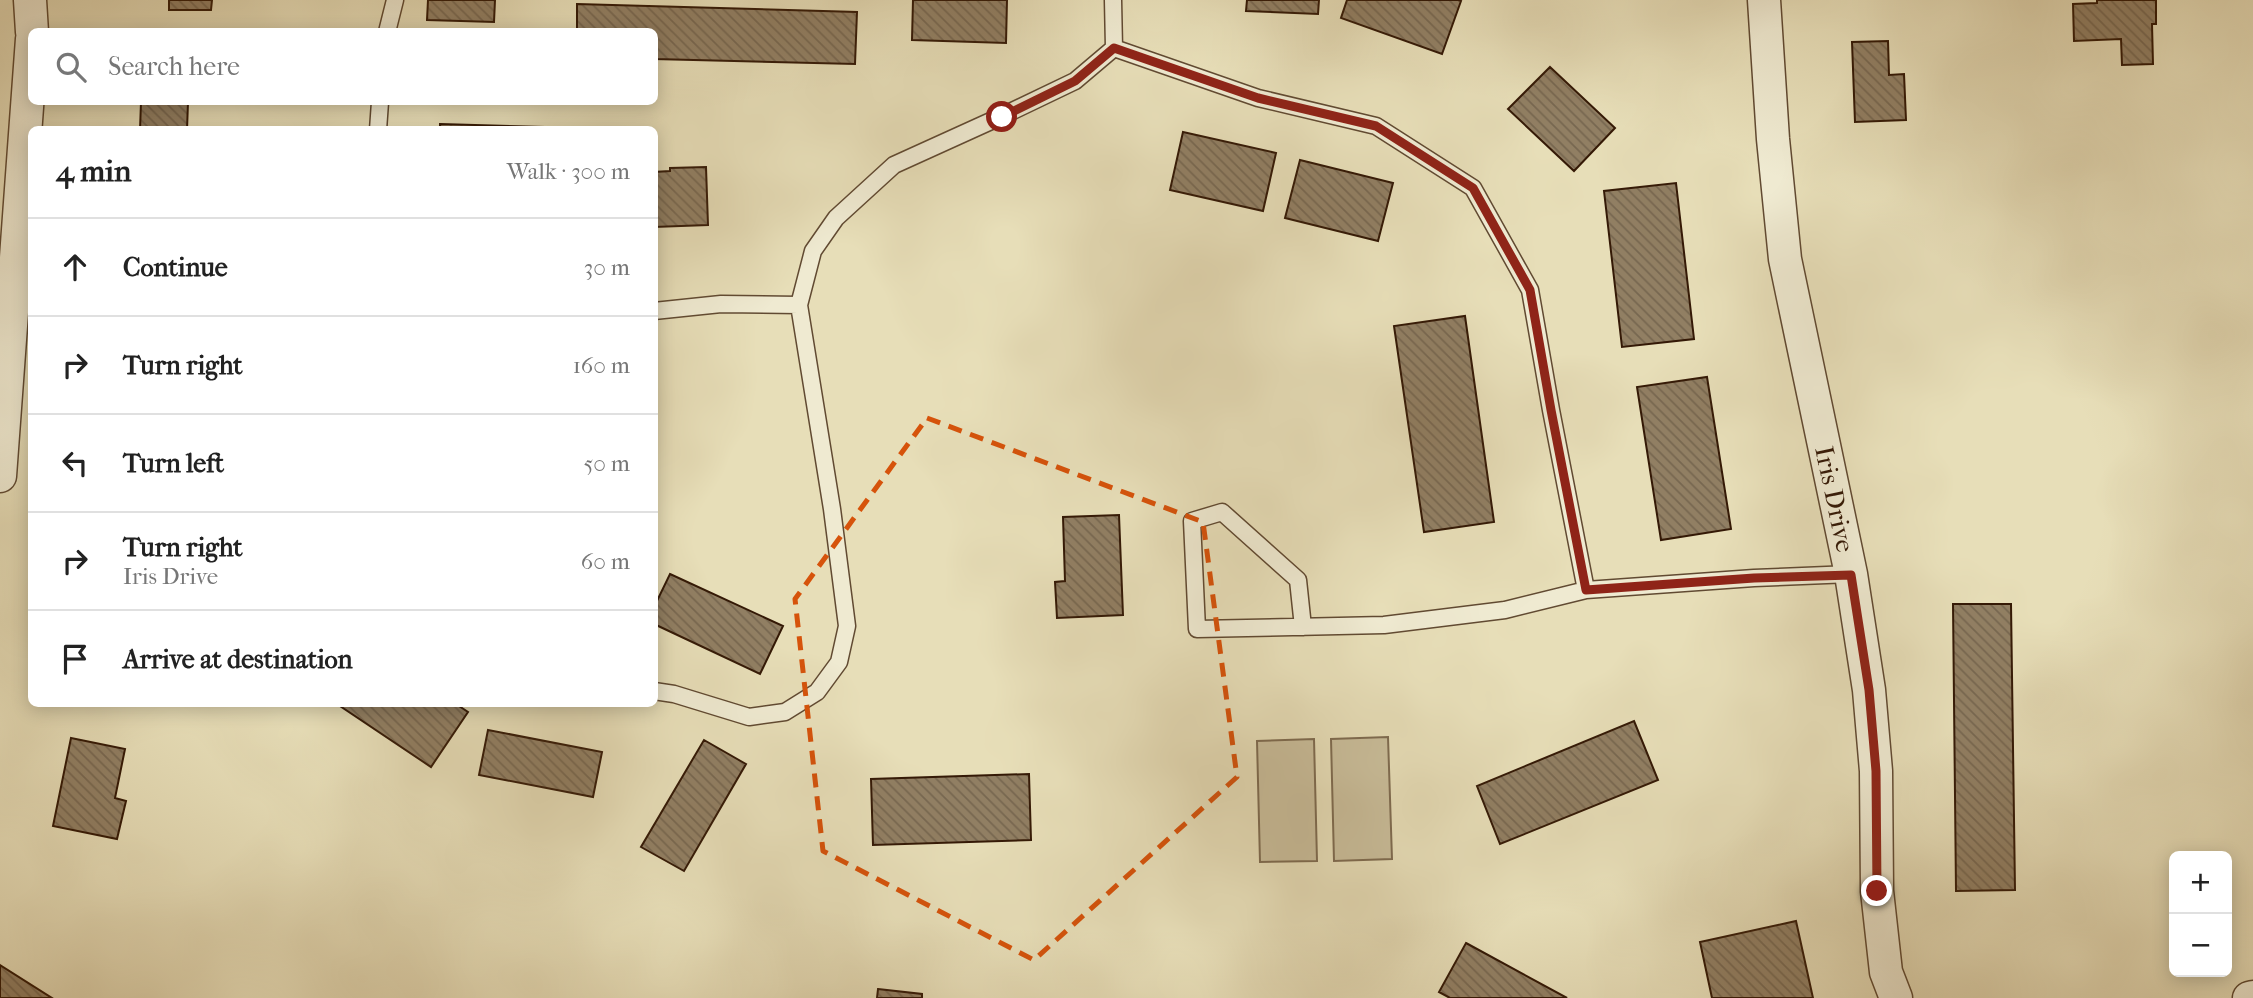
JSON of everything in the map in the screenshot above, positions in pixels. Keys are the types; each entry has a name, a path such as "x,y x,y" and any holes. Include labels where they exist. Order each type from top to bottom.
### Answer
{"street":[{"path":"30,0 32,28"},
{"name":"Iris Drive","path":"1764,0 1784,259 1851,575 1869,690 1876,771 1877,891 1886,972 1896,998"},
{"path":"0,476 28,94"}],"lane":[{"path":"388,28 395,0"},
{"path":"1113,0 1114,48"},
{"path":"658,692 749,717 785,712 817,692 839,662 847,626 832,509 799,305 813,251 836,218 894,165 1075,81 1114,48"},
{"path":"1114,48 1258,98 1376,126 1473,188 1530,290 1586,590"},
{"path":"378,126 380,105"},
{"path":"658,311 721,304 799,305"},
{"path":"1303,627 1298,580 1222,512 1192,521 1197,629 1303,627 1384,625 1504,610 1586,590 1754,578 1851,575"}],"highlighted area":[{"path":"927,418 1203,522 1237,777 1034,960 823,851 795,599"}],"shaded area":[{"path":"1388,737 1392,859 1334,861 1331,739"},
{"path":"1314,739 1317,861 1260,862 1257,741"}],"building":[{"path":"169,0 212,0 211,10 169,10"},
{"path":"428,0 495,0 494,22 427,20"},
{"path":"913,0 1007,0 1006,43 912,40"},
{"path":"1247,0 1319,0 1318,14 1246,11"},
{"path":"1347,0 1461,1 1442,54 1341,18"},
{"path":"2097,0 2156,0 2156,24 2152,24 2153,64 2122,65 2121,39 2074,41 2073,4 2097,3"},
{"path":"577,4 857,12 855,64 658,59 658,28 577,28"},
{"path":"1888,41 1889,75 1904,74 1906,120 1855,122 1852,42"},
{"path":"1550,67 1615,128 1574,171 1508,109"},
{"path":"141,105 188,105 187,126 140,126"},
{"path":"440,124 509,126 440,126"},
{"path":"1183,132 1276,153 1263,211 1170,190"},
{"path":"1300,160 1393,183 1378,241 1285,218"},
{"path":"706,167 708,225 658,227 658,172 670,171 670,168"},
{"path":"1676,183 1694,339 1622,347 1604,191"},
{"path":"1465,316 1494,522 1424,532 1394,326"},
{"path":"1707,377 1731,529 1661,540 1637,387"},
{"path":"1119,515 1123,615 1057,618 1055,582 1065,581 1063,517"},
{"path":"670,574 783,626 760,674 658,626 658,599"},
{"path":"1953,604 2011,604 2015,890 1956,891"},
{"path":"341,707 460,707 468,712 431,767"},
{"path":"1634,721 1658,780 1500,844 1477,786"},
{"path":"488,730 602,752 593,797 479,775"},
{"path":"71,738 125,749 115,798 126,801 117,839 53,826"},
{"path":"704,740 746,764 684,871 641,847"},
{"path":"1029,774 1031,840 873,845 871,779"},
{"path":"1796,921 1813,998 1712,998 1700,942"},
{"path":"1466,943 1567,998 1450,998 1439,992"},
{"path":"0,965 52,998 0,998"},
{"path":"878,989 922,994 922,998 877,998"}],"route":[{"path":"1002,117 1075,81 1114,48 1258,98 1376,126 1473,188 1530,290 1586,590 1754,578 1851,575 1869,690 1876,771 1877,891"}]}
